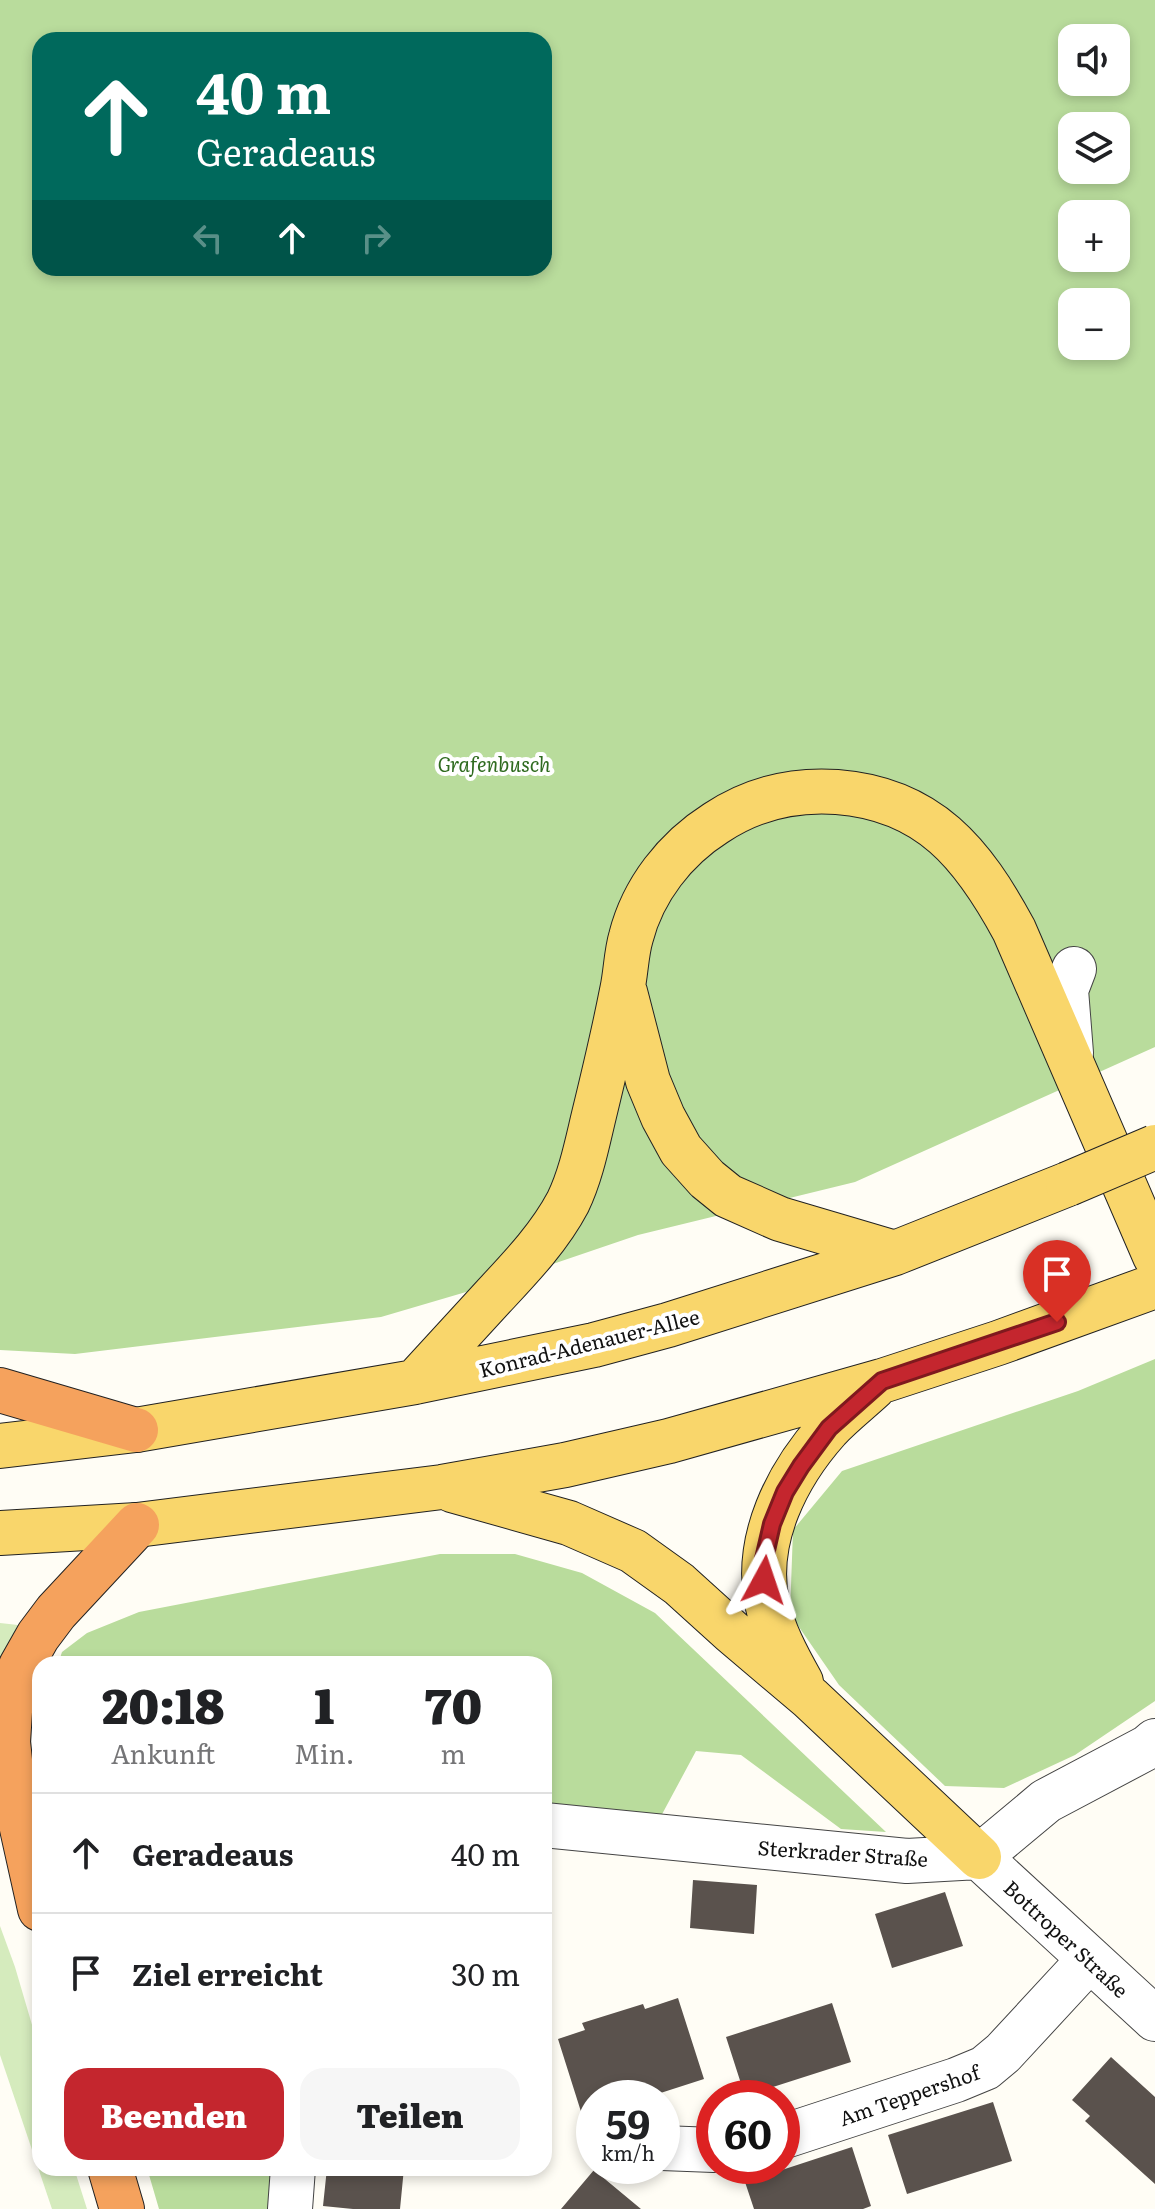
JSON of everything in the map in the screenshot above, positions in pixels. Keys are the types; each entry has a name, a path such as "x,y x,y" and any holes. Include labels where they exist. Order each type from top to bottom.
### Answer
{"highway":[{"path":"0,1390 136,1430"},
{"path":"32,1873 13,1788 8,1742 11,1696 21,1666 38,1636 56,1612 137,1525"},
{"path":"0,1812 32,1904"},
{"path":"112,2176 122,2209"}],"main road":[{"path":"415,1382 539,1246 567,1202 588,1142 623,986 631,935 642,906 658,878 677,853 701,832 742,808 787,794 819,791 850,793 881,800 911,812 938,828 961,849 998,900 1014,930 1155,1256"},
{"path":"623,986 648,1081 663,1117 681,1150 707,1179 728,1196 780,1219 895,1253"},
{"name":"Konrad-Adenauer-Allee","path":"0,1446 136,1430 415,1382 594,1345 668,1325 895,1253 1155,1147"},
{"path":"0,1533 137,1525 442,1487 565,1465 669,1441 882,1381 1136,1294"},
{"path":"810,1698 777,1635 767,1601 764,1559 772,1524 785,1492 801,1466 829,1428 882,1381"},
{"path":"442,1487 569,1523 633,1551 679,1584 810,1698 979,1857"}],"street":[{"path":"1072,1059 1066,990 1074,969"},
{"path":"979,1857 1046,1801 1155,1741"},
{"name":"Sterkrader Straße","path":"552,1825 815,1841 907,1861 979,1857"},
{"name":"Bottroper Straße","path":"979,1857 1155,2019"},
{"name":"Am Teppershof","path":"800,2131 985,2068 1003,2053 1089,1960"},
{"path":"290,2209 292,2176"}],"green space":[{"name":"Grafenbusch","path":"0,0 1155,0 1155,1047 855,1182 638,1235 500,1282 381,1317 75,1354 0,1350"},
{"path":"1155,1359 1155,1701 1075,1755 1004,1788 945,1786 839,1685 790,1614 793,1530 842,1471 1078,1391"},
{"path":"440,1554 515,1554 582,1573 655,1613 886,1832 841,1829 741,1755 696,1751 660,1818 552,1809 552,1656 61,1656 87,1633 139,1612"},
{"path":"0,1623 18,1625 0,1662"},
{"path":"0,1926 32,2025 32,2150 0,2055"},
{"path":"41,2176 77,2176 87,2209 52,2209"},
{"path":"149,2176 273,2176 271,2209 159,2209"}],"building":[{"path":"693,1880 757,1885 754,1934 690,1928"},
{"path":"945,1892 963,1946 892,1968 875,1914"},
{"path":"678,1998 704,2079 680,2087 680,2080 576,2080 576,2096 558,2039 585,2030 582,2023 643,2004 645,2009"},
{"path":"832,2003 851,2062 795,2080 740,2080 726,2037"},
{"path":"1111,2057 1155,2097 1155,2184 1085,2121 1090,2116 1072,2100"},
{"path":"993,2102 1012,2161 907,2194 888,2135"},
{"path":"852,2147 871,2206 863,2209 754,2209 746,2184 800,2184 800,2164"},
{"path":"326,2176 403,2176 400,2209 323,2206"},
{"path":"582,2184 611,2184 641,2209 561,2209"}],"route":[{"path":"764,1580 764,1559 772,1524 785,1492 829,1428 882,1381 1057,1322"}]}
